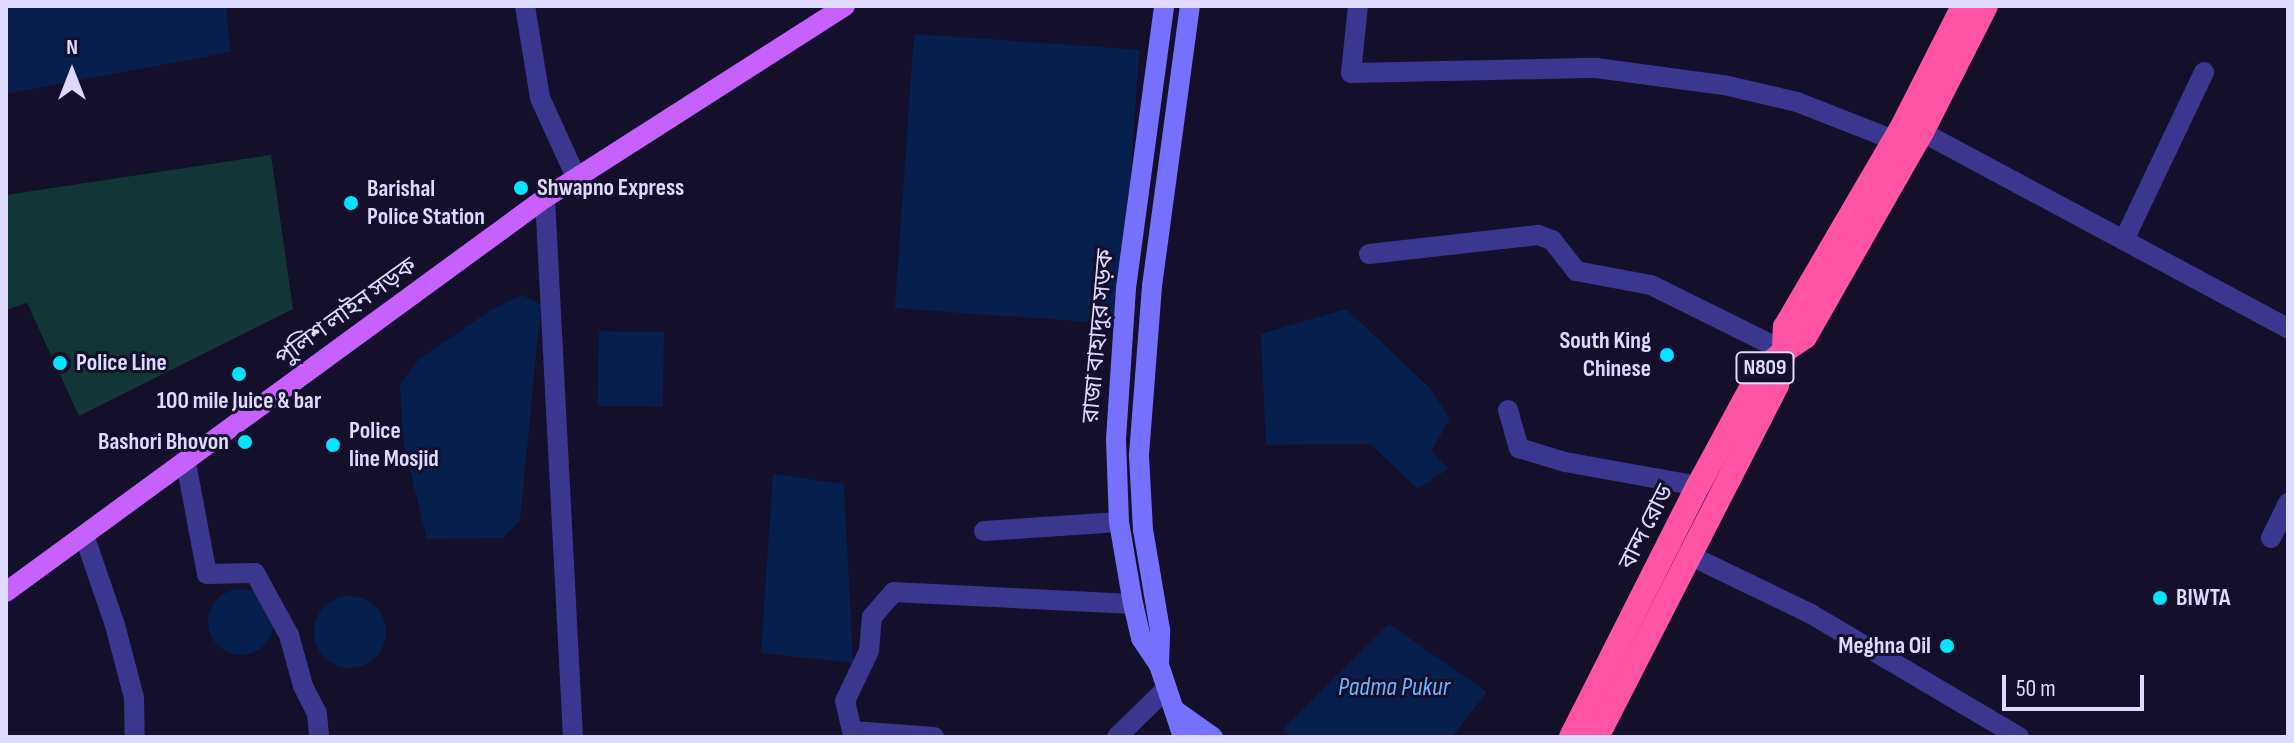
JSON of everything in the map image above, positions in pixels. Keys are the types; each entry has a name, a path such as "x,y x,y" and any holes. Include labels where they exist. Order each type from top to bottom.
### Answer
{"highway":[{"name":"বান্দ রোড","path":"1597,737 1687,554 1777,385 1785,327 1894,140 1963,6"},
{"name":"বান্দ রোড","path":"1571,737 1759,373 1805,337 1922,132 1986,6"}],"main road":[{"name":"পুলিশ লাইন সড়ক","path":"6,592 85,538 545,198 817,13 845,6"},
{"name":"রাজা বাহাদুর সড়ক","path":"1164,6 1124,304 1116,439 1119,522 1133,604 1141,638 1159,665 1183,737"},
{"name":"রাজা বাহাদুর সড়ক","path":"1159,665 1160,630 1143,530 1139,455 1152,286 1190,6"},
{"path":"1176,711 1213,737"}],"street":[{"path":"525,6 540,98 576,177"},
{"path":"1358,6 1351,73 1612,70 1724,85 1797,102 1894,140"},
{"path":"2124,240 2204,72"},
{"path":"1922,132 2288,328"},
{"path":"545,198 573,737"},
{"path":"1369,254 1538,235 1552,240 1576,271 1651,285 1784,351"},
{"path":"1508,410 1519,448 1565,462 1698,486"},
{"path":"186,463 207,574 255,573 289,635 303,686 317,713 319,737"},
{"path":"2271,538 2288,503"},
{"path":"984,531 1119,522"},
{"path":"85,538 123,654 134,698 135,737"},
{"path":"1687,554 1811,614 2019,737"},
{"path":"852,731 845,701 869,651 872,617 894,592 1133,604"},
{"path":"1117,737 1166,689"},
{"path":"831,737 852,731 934,737"}],"green space":[{"path":"271,155 293,309 79,416 27,303 6,310 6,195"}],"water":[{"path":"6,6 226,6 231,52 6,94"},
{"path":"914,34 1139,50 1120,324 895,308"},
{"path":"523,295 541,305 520,521 503,538 427,539 403,441 400,384 418,360 491,310"},
{"path":"1346,309 1429,387 1450,419 1431,451 1448,469 1418,489 1370,444 1266,445 1261,334"},
{"path":"599,331 664,332 663,407 598,406"},
{"path":"773,474 844,484 853,663 761,653"},
{"path":"241,589 254,592 264,599 271,609 274,622 271,635 264,645 254,652 241,655 228,652 218,645 211,635 208,622 211,609 218,599 228,592"},
{"path":"350,596 376,606 386,632 376,658 350,668 324,658 314,632 324,606"},
{"name":"Padma Pukur","path":"1389,624 1487,692 1452,737 1290,737 1283,729"}],"place":[{"name":"Shwapno Express","path":"521,188"},
{"name":"Barishal Police Station","path":"351,203"},
{"name":"South King Chinese","path":"1667,355"},
{"name":"Police Line","path":"60,363"},
{"name":"100 mile Juice & bar","path":"239,374"},
{"name":"Bashori Bhovon","path":"245,442"},
{"name":"Police line Mosjid","path":"333,445"},
{"name":"BIWTA","path":"2160,598"},
{"name":"Meghna Oil","path":"1947,646"}]}
